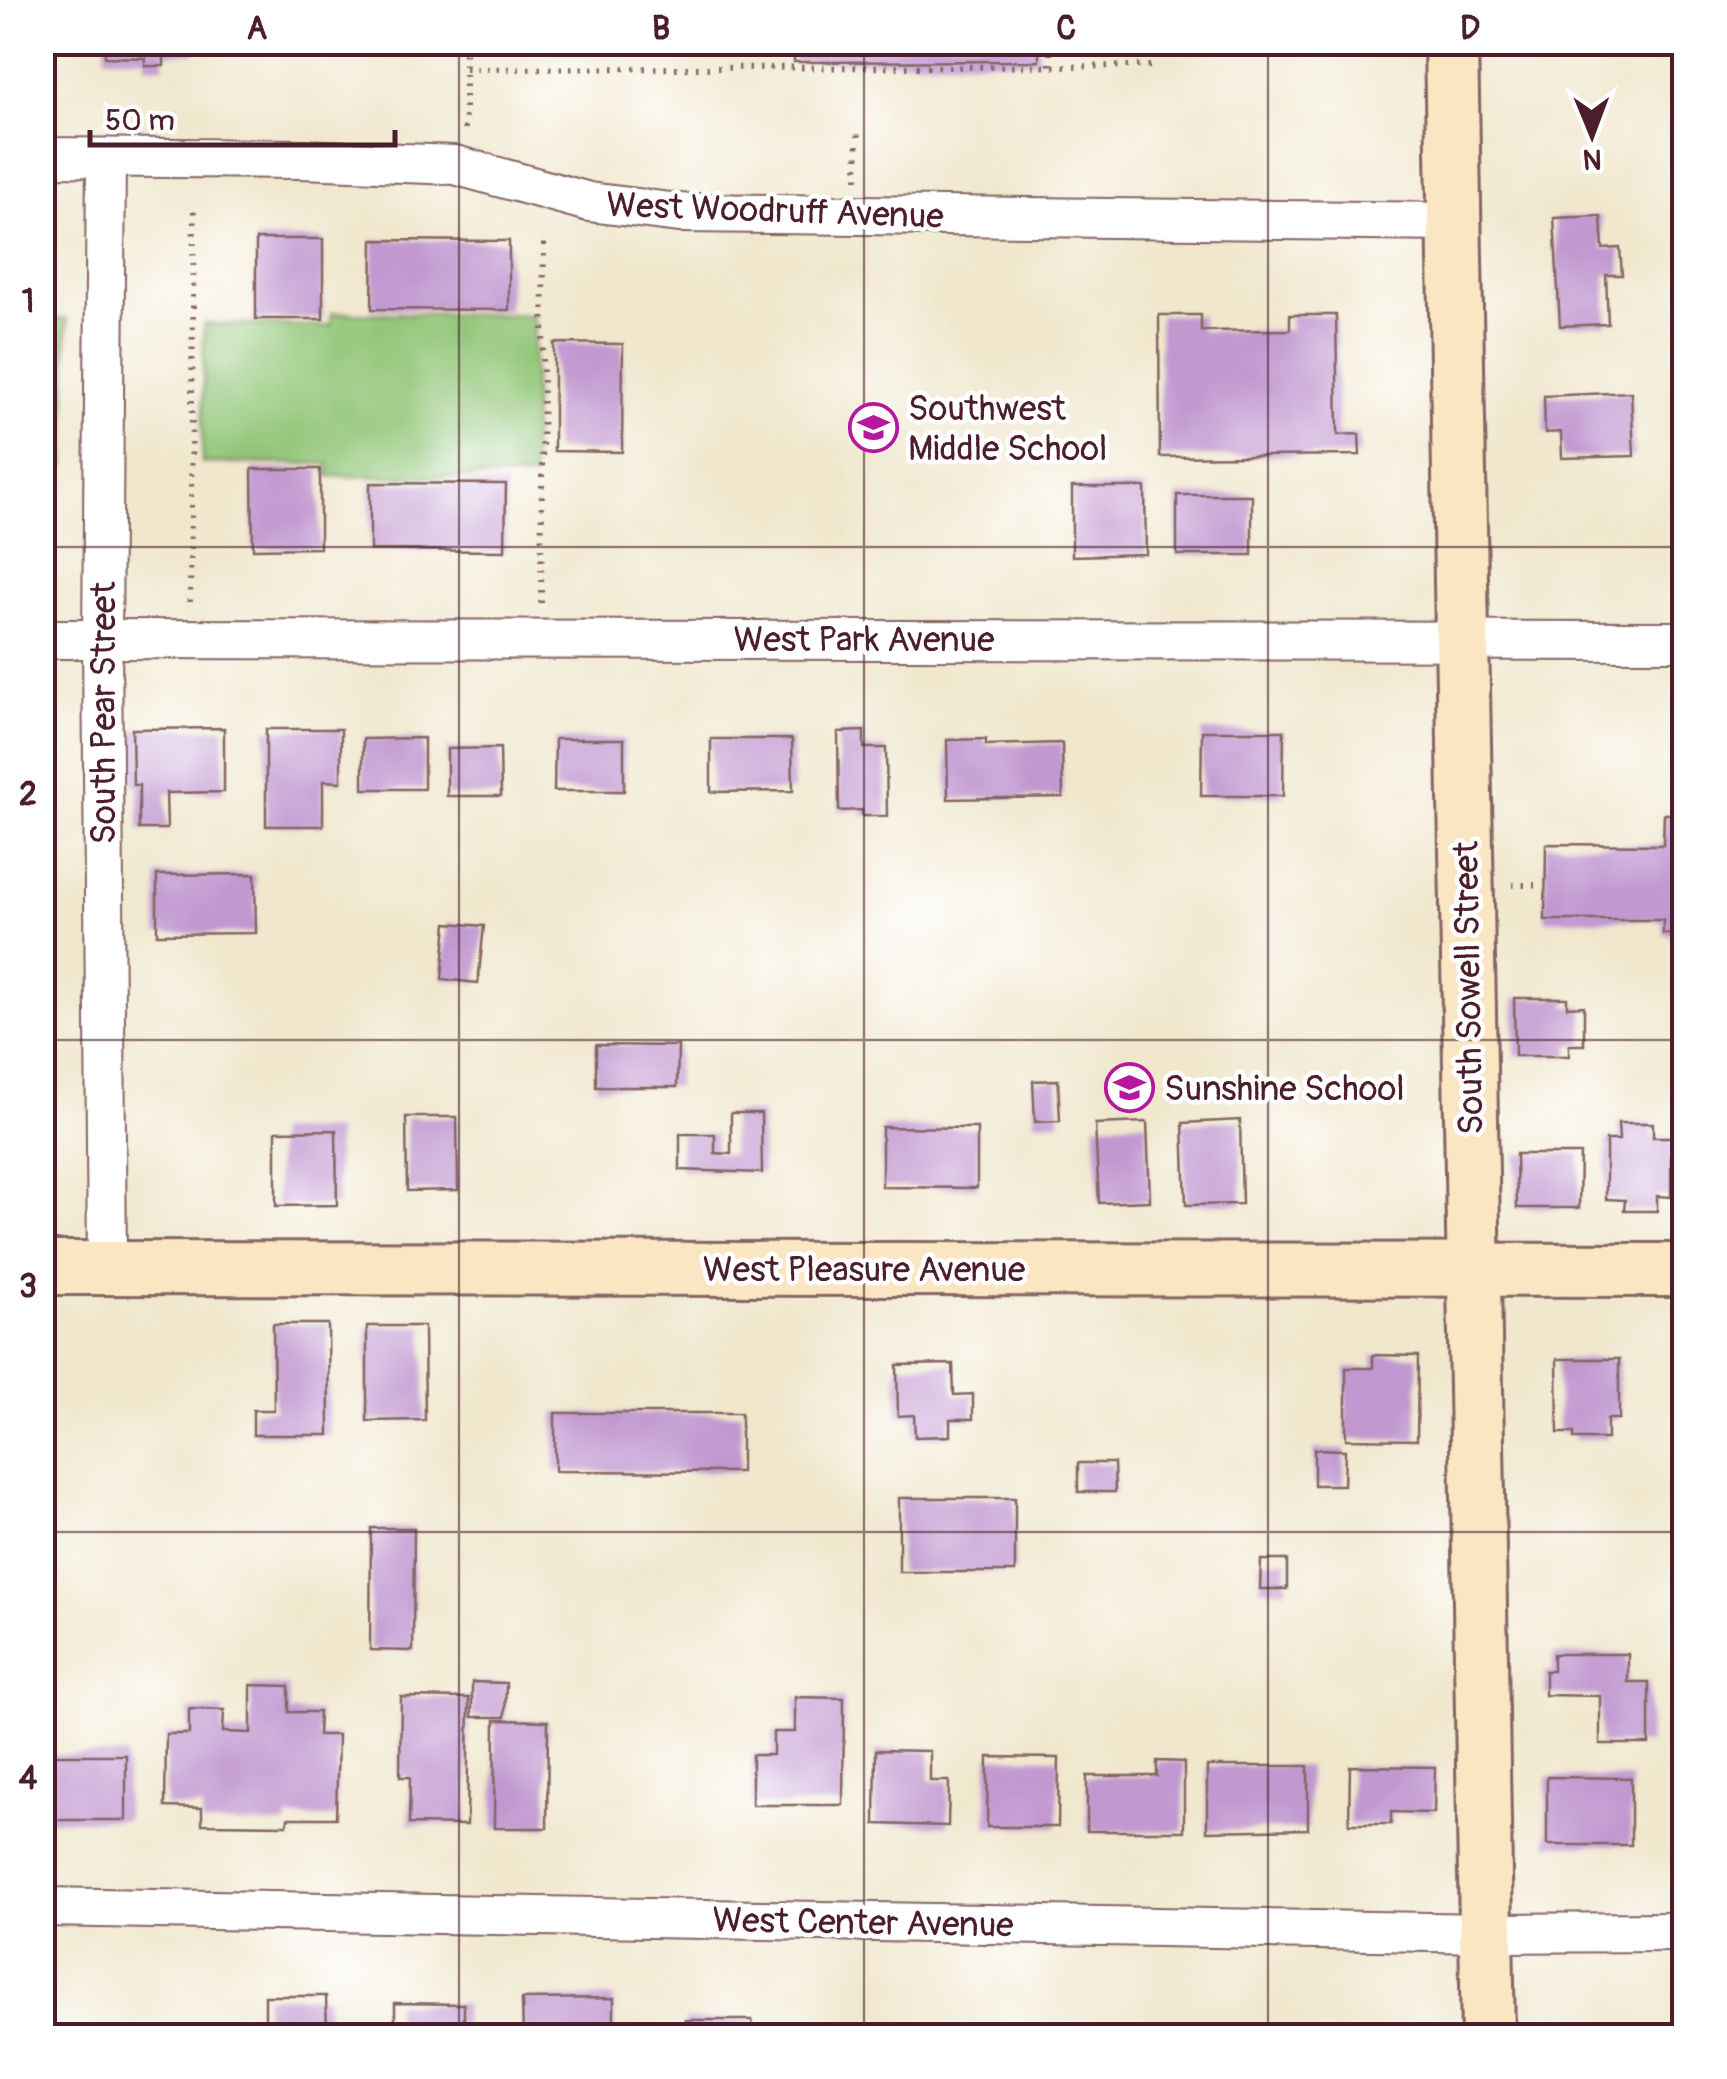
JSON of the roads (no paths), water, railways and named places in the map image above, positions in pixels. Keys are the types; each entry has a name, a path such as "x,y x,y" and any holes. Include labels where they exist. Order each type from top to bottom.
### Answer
{"street":[{"name":"South Sowell Street","path":"1451,42 1488,2036"},
{"name":"West Woodruff Avenue","path":"42,157 301,159 455,165 589,202 679,213 1453,222"},
{"name":"South Pear Street","path":"106,158 102,640 106,1268"},
{"name":"West Park Avenue","path":"42,639 1684,641"},
{"name":"West Pleasure Avenue","path":"42,1268 1684,1270"},
{"name":"West Center Avenue","path":"42,1906 1486,1933 1684,1932"}],"water":[{"path":"1633,42 1630,49 1570,60 1510,43"}],"place":[{"name":"Southwest Middle School","path":"873,428"},
{"name":"Sunshine School","path":"1129,1088"}]}
